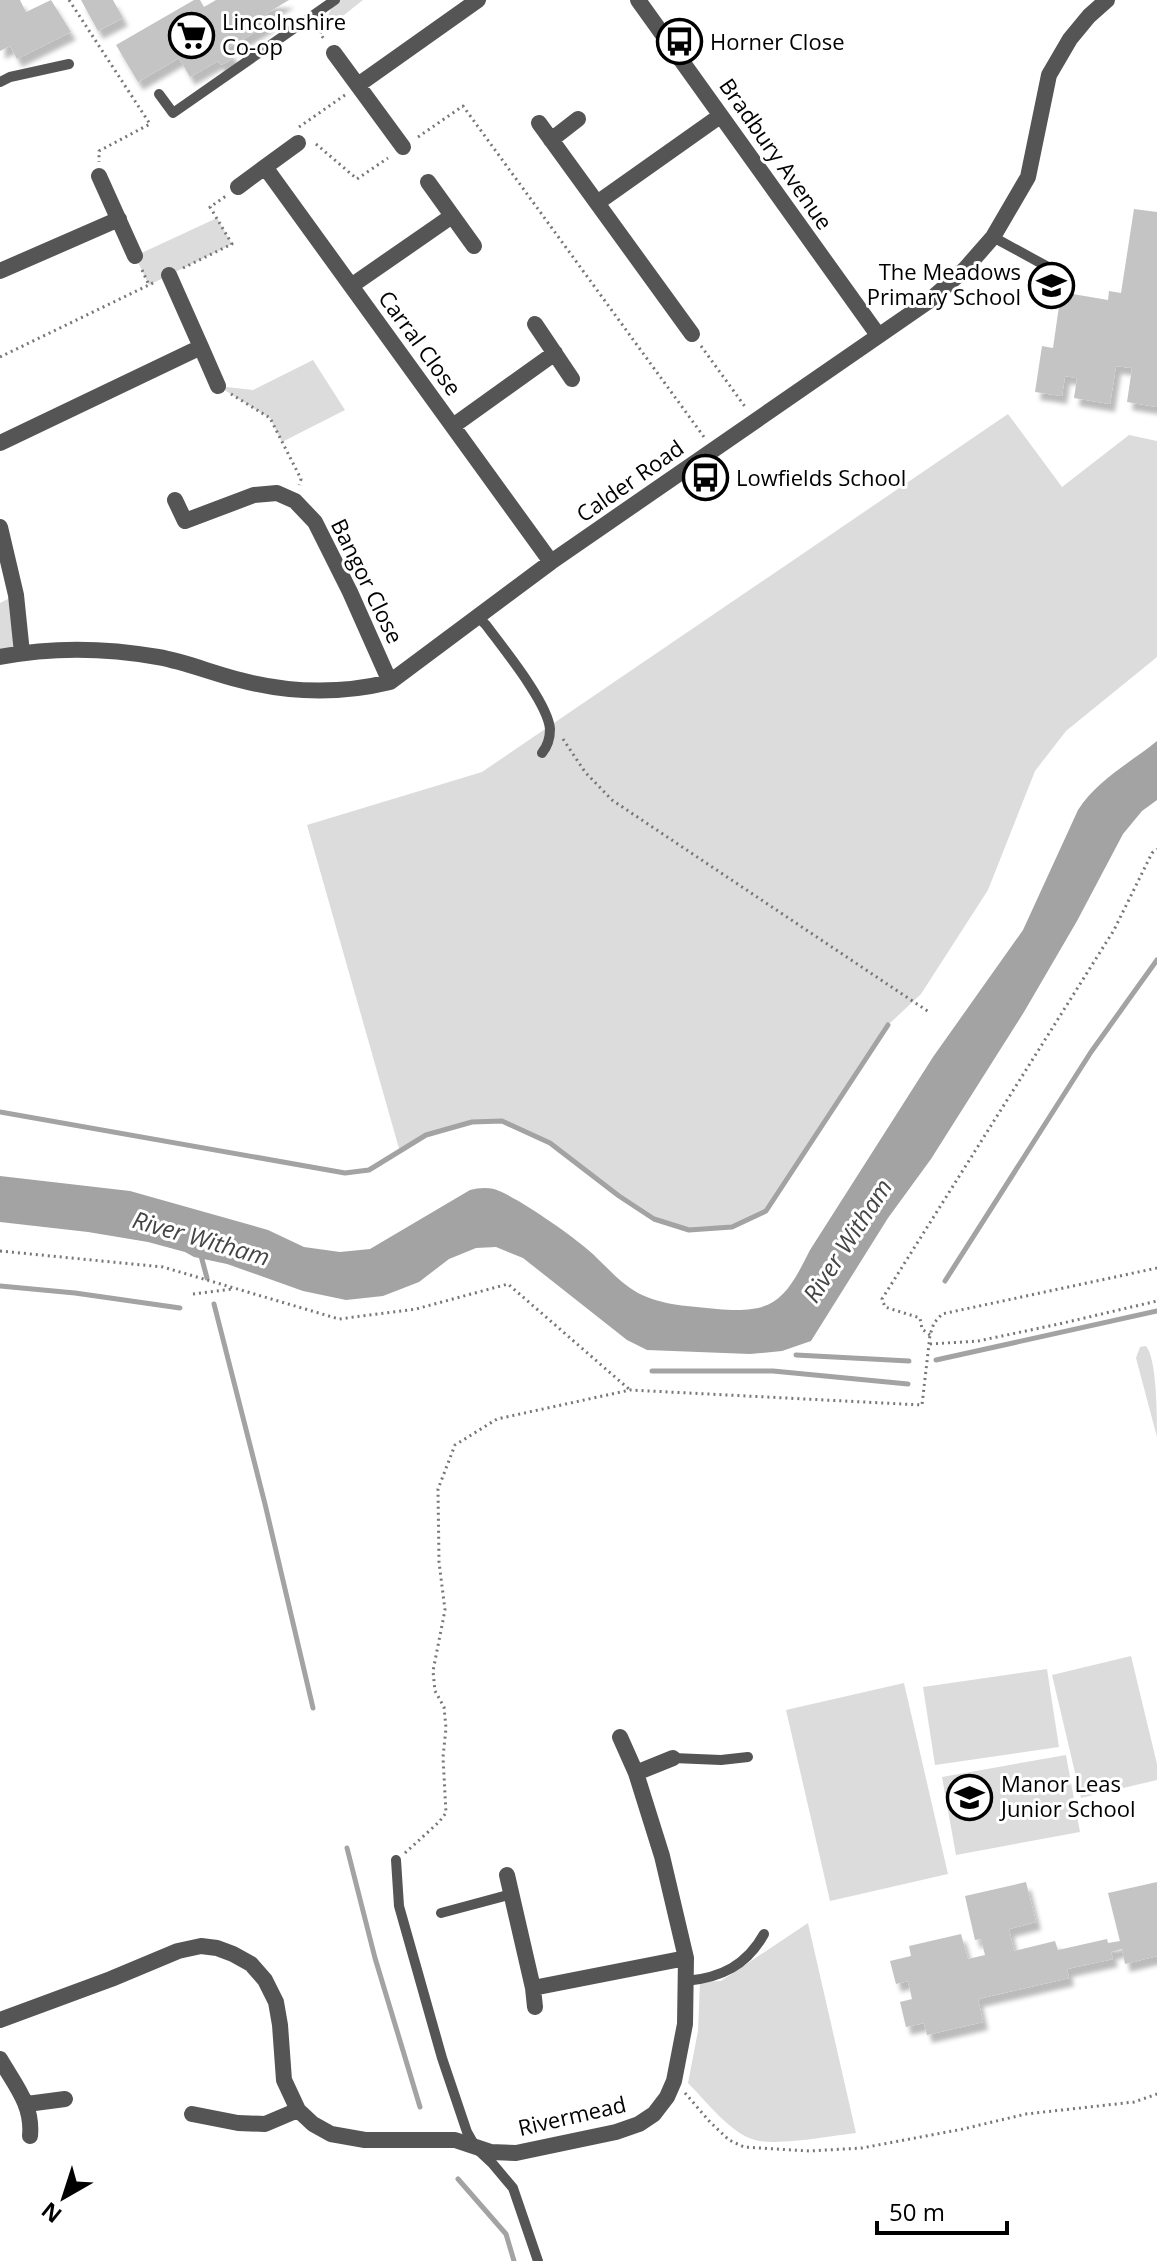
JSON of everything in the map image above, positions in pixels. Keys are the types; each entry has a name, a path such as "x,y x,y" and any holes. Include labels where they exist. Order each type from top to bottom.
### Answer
{"street":[{"path":"358,85 478,0"},
{"name":"Bradbury Avenue","path":"638,0 878,335"},
{"name":"Calder Road","path":"0,657 90,650 157,657 283,689 363,689 390,682 551,562 929,301 965,269 993,237 1028,177 1049,75 1070,39 1107,0"},
{"path":"334,53 403,147"},
{"path":"597,203 720,116"},
{"path":"551,140 578,119"},
{"path":"539,123 692,334"},
{"path":"238,187 304,141"},
{"name":"Carral Close","path":"265,167 551,562"},
{"path":"99,176 135,256"},
{"path":"428,182 474,246"},
{"name":"Carral Close","path":"351,286 452,216"},
{"path":"0,271 119,219"},
{"path":"169,275 218,386"},
{"path":"535,324 572,379"},
{"path":"0,443 201,347"},
{"name":"Carral Close","path":"453,426 555,353"},
{"path":"175,500 185,521 254,495 277,493 295,501"},
{"name":"Bangor Close","path":"295,501 315,522 390,682"},
{"path":"0,527 16,595 22,653"},
{"name":"Rivermead","path":"298,2110 313,2124 331,2134 365,2140 455,2140 491,2152 516,2153 616,2132 639,2124 654,2114 674,2081 685,2024 686,1958 662,1856 636,1773 620,1737"},
{"path":"636,1773 673,1758"},
{"path":"507,1875 535,2007"},
{"path":"0,2020 178,1951 201,1946 233,1954 251,1964 265,1980 276,2002 284,2080 298,2110 265,2124 238,2123 192,2114"},
{"path":"533,1988 686,1958"},
{"path":"0,2059 27,2104 30,2136"},
{"path":"27,2104 65,2099"}],"lane":[{"path":"159,94 173,113 335,0"},
{"path":"0,82 69,64"},
{"path":"993,237 1048,267"},
{"path":"478,617 544,711 550,730 542,753"},
{"path":"673,1758 721,1760 748,1757"},
{"path":"396,1860 399,1906 442,2058 467,2132 476,2148 513,2188 538,2261"},
{"path":"441,1913 512,1894"},
{"path":"686,1981 709,1979 727,1971 757,1948 764,1934"}],"path":[{"path":"69,0 150,124 99,151 99,176"},
{"path":"325,23 320,34 334,53"},
{"path":"358,85 297,129 304,141 357,179 463,106 713,449"},
{"path":"0,357 232,244 210,207 238,187"},
{"path":"692,334 755,420"},
{"path":"218,386 270,418 301,479 295,501"},
{"path":"560,735 585,772 612,800 929,1012"},
{"path":"930,1335 922,1329 920,1318 885,1307 882,1299 1114,930 1152,853 1157,849"},
{"path":"0,1251 163,1267 339,1319 416,1309 508,1284 630,1390"},
{"path":"396,1860 446,1813 443,1757 446,1728 444,1707 435,1691 433,1671 445,1610 439,1562 438,1489 455,1445 497,1419 630,1390 922,1405 930,1335 934,1323 942,1314 1157,1268"},
{"path":"193,1294 236,1288"},
{"path":"929,1344 978,1341 1157,1301"},
{"path":"674,2081 729,2140 744,2147 809,2151 862,2148 1026,2114 1134,2102 1157,2094"}],"shaded area":[{"path":"335,0 363,0 320,34"},
{"path":"217,218 232,244 149,285 135,256"},
{"path":"313,360 345,410 282,442 270,418 218,386 253,390"},
{"path":"1008,414 1062,487 1129,435 1157,441 1157,657 1066,731 1035,771 988,890 921,994 888,1025 766,1211 732,1227 689,1230 654,1219 550,1143 502,1121 472,1122 426,1135 400,1152 307,825 482,772"},
{"path":"16,595 22,653 0,657 0,603"},
{"path":"1146,1346 1154,1375 1157,1437 1136,1358 1140,1347"},
{"path":"1131,1656 1157,1764 1157,1780 1081,1798 1052,1675"},
{"path":"1047,1669 1059,1747 935,1765 923,1687"},
{"path":"904,1683 948,1874 830,1901 786,1710"},
{"path":"1066,1755 1080,1832 956,1855 942,1777"},
{"path":"808,1923 856,2133 790,2141 755,2140 728,2124 688,2083 698,2031 700,1982 721,1981"}],"water":[{"name":"River Witham","path":"1157,741 1157,800 1142,811 1123,834 1024,1012 811,1341 782,1351 750,1354 647,1350 627,1340 523,1258 496,1247 476,1248 449,1259 419,1282 383,1296 346,1300 303,1291 227,1264 148,1242 0,1222 0,1176 130,1191 268,1230 304,1247 340,1252 370,1249 470,1190 488,1188 515,1199 555,1225 587,1249 624,1284 647,1297 677,1305 717,1309 765,1306 785,1292 793,1281 933,1057 1023,930 1078,810 1104,781"}],"building":[{"path":"0,0 20,0 26,12 51,0 71,32 17,59 10,46 0,51"},
{"path":"81,0 113,0 123,18 98,31"},
{"path":"194,0 200,0 204,7 216,0 289,0 264,15 269,24 228,48 234,58 221,65 218,61 190,77 179,58 138,82 116,45"},
{"path":"1134,209 1157,212 1157,407 1127,402 1132,368 1116,366 1110,404 1074,398 1077,378 1065,376 1062,396 1035,392 1042,346 1053,348 1061,292 1108,300 1109,291 1121,293"},
{"path":"1026,1882 1036,1922 1009,1929 1014,1951 1055,1941 1058,1950 1107,1939 1108,1943 1120,1941 1108,1893 1157,1882 1157,1956 1125,1964 1122,1949 1111,1952 1113,1959 1067,1969 1069,1978 978,1999 983,2022 927,2035 924,2023 906,2027 900,2002 912,1999 908,1981 896,1984 890,1961 911,1956 909,1946 961,1934 968,1959 985,1955 981,1939 975,1940 965,1896"}],"waterway":[{"path":"945,1281 1091,1052 1157,960"},
{"path":"0,1112 345,1173 369,1170 426,1135 472,1122 502,1121 550,1143 654,1219 689,1230 732,1227 766,1211 888,1025"},
{"name":"River Witham","path":"200,1252 207,1278"},
{"path":"0,1286 180,1308"},
{"path":"214,1304 313,1708"},
{"path":"936,1360 1157,1311"},
{"path":"796,1355 909,1361"},
{"path":"652,1371 773,1371 908,1384"},
{"path":"347,1848 375,1958 420,2107"},
{"path":"458,2179 506,2234 514,2261"}],"place":[{"name":"Lincolnshire Co-op","path":"191,35"},
{"name":"Horner Close","path":"679,42"},
{"name":"The Meadows Primary School","path":"1052,285"},
{"name":"Lowfields School","path":"705,478"},
{"name":"Manor Leas Junior School","path":"970,1797"}]}
